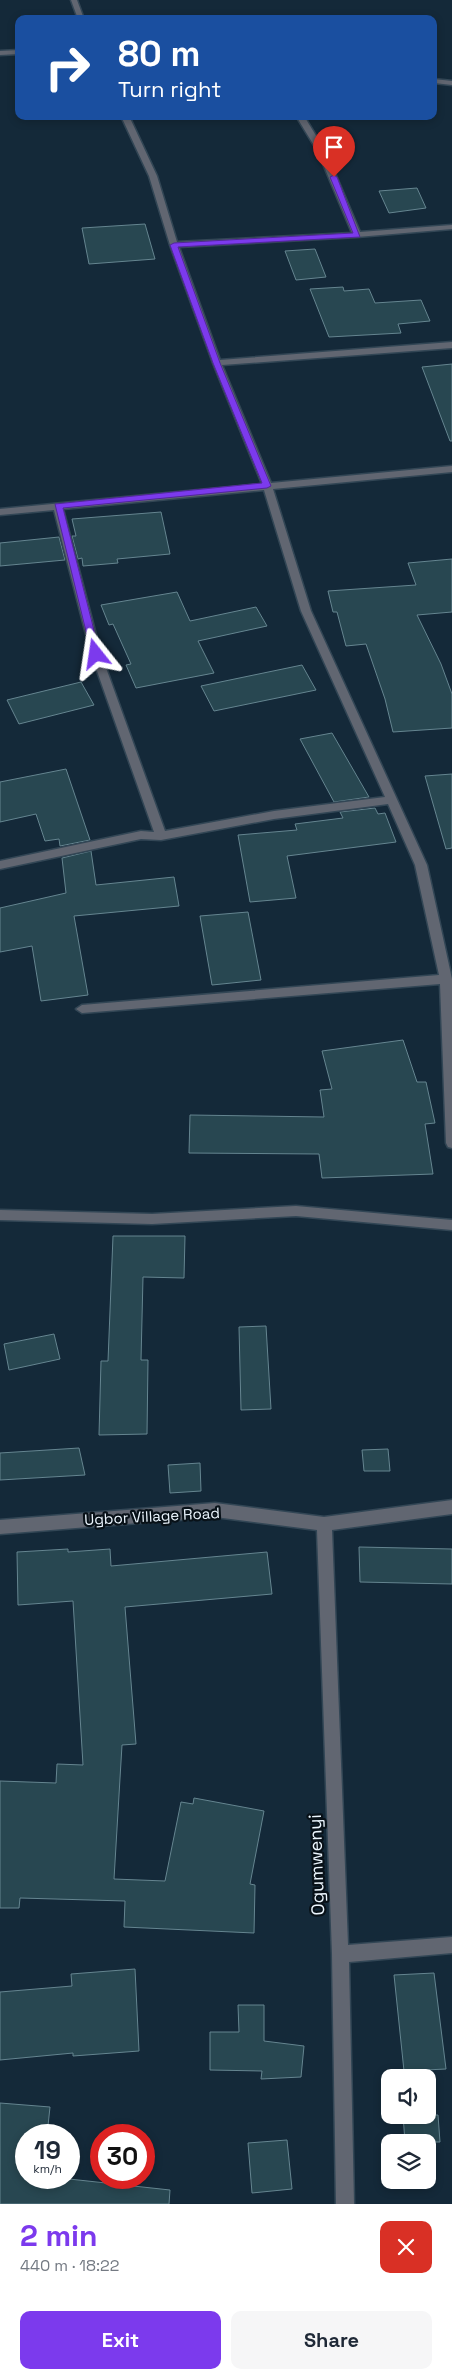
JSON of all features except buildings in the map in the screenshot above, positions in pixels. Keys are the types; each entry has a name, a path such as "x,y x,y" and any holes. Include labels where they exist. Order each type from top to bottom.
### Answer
{"street":[{"path":"74,0 80,15"},
{"path":"0,53 15,52"},
{"path":"437,81 452,83"},
{"path":"127,120 153,176 174,245 216,363 267,486 306,611 421,865 446,979 450,1016 452,1143"},
{"path":"302,120 322,152 357,235"},
{"path":"174,245 357,235 452,227"},
{"path":"216,363 452,345"},
{"path":"0,512 452,469"},
{"path":"58,506 96,654 160,836"},
{"path":"0,865 141,835 160,836 274,814 391,800"},
{"path":"82,1009 446,979"},
{"path":"0,1215 152,1219 296,1211 452,1225"},
{"name":"Ugbor Village Road","path":"0,1527 215,1510 324,1524 452,1508"},
{"name":"Ogumwenyi","path":"324,1524 340,1954 345,2204"},
{"path":"340,1954 452,1945"}],"route":[{"path":"96,654 58,506 267,486 216,363 174,245 357,235 334,177"}]}
